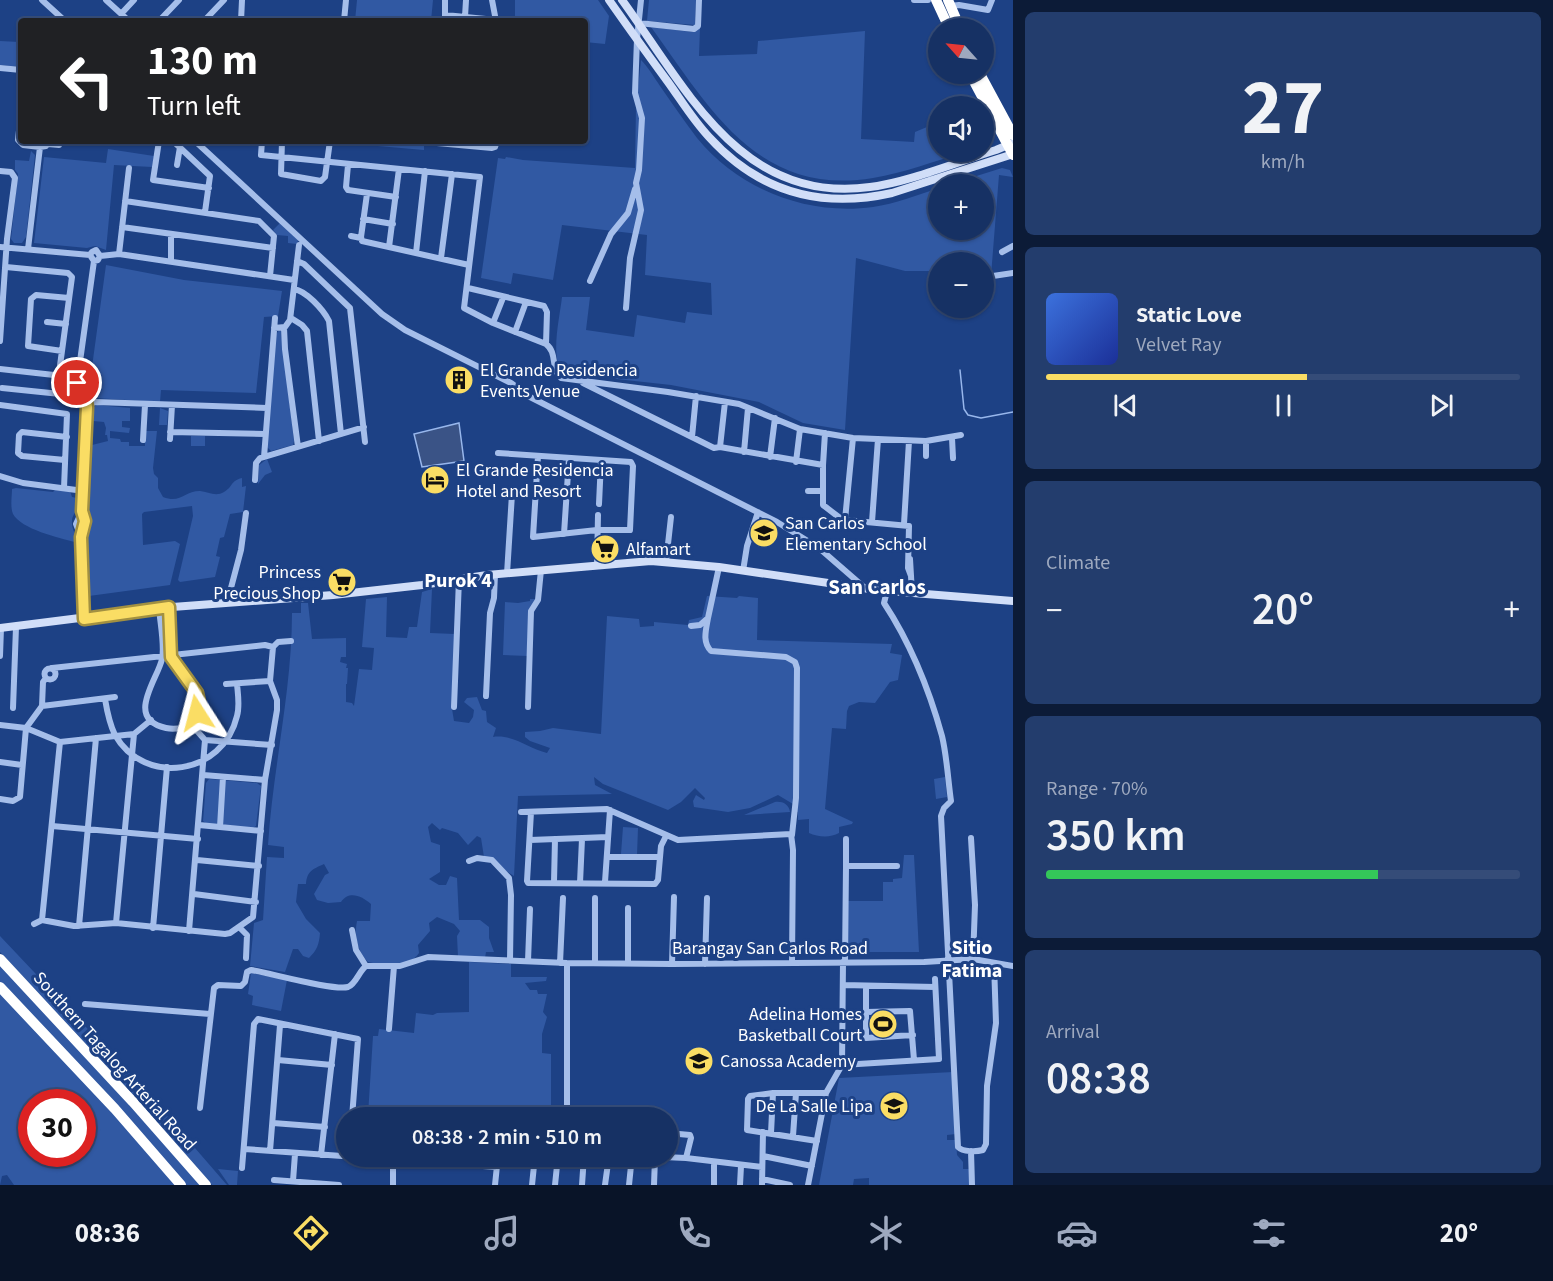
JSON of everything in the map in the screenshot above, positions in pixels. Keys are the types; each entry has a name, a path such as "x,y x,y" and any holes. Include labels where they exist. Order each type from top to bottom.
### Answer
{"highway":[{"path":"936,0 944,18"},
{"path":"949,3 956,18"},
{"path":"976,84 1012,150"},
{"path":"985,84 1013,135"},
{"name":"Southern Tagalog Arterial Road","path":"0,959 133,1102 206,1185"},
{"name":"Southern Tagalog Arterial Road","path":"0,987 115,1109 181,1185"}],"street":[{"path":"42,0 62,18"},
{"path":"106,0 126,18"},
{"path":"121,14 134,0"},
{"path":"162,18 178,0"},
{"path":"207,18 224,0"},
{"path":"241,18 242,0"},
{"path":"344,18 346,0"},
{"path":"445,0 445,18 475,18"},
{"path":"465,17 466,0"},
{"path":"492,0 496,18"},
{"path":"609,0 702,129 714,142 747,170 787,191 832,200 873,198 903,190 1012,150"},
{"path":"622,0 716,130 753,160 791,181 823,189 871,187 1012,150"},
{"path":"590,281 611,234 627,213 639,172 642,122 635,95 641,0"},
{"path":"639,23 694,29 698,26 699,0"},
{"path":"914,0 928,0"},
{"path":"949,3 987,10 992,0"},
{"path":"0,68 18,70"},
{"path":"23,144 39,147 45,147 47,144"},
{"path":"54,144 59,145"},
{"path":"158,144 152,180 209,188"},
{"path":"176,144 209,174 206,212"},
{"path":"198,144 368,302 405,330 511,383 528,396 777,522 819,548 866,588"},
{"path":"262,144 261,154 348,165 480,177 464,308 493,323 546,344 553,350 557,375 561,378 696,396 748,408 800,429 853,438 926,441 961,435"},
{"path":"282,144 280,172 282,176 321,181 326,177 330,144"},
{"path":"435,151 437,144"},
{"path":"455,144 492,148 496,144"},
{"path":"28,249 39,147"},
{"path":"177,165 180,147"},
{"path":"348,165 346,188 350,191 396,197"},
{"path":"119,254 129,168"},
{"path":"389,248 399,169"},
{"path":"0,171 11,172 15,178 3,277 0,341"},
{"path":"416,253 425,171"},
{"path":"441,258 452,174"},
{"path":"626,308 630,258 641,210 636,186"},
{"path":"361,238 367,194"},
{"path":"125,201 259,221 274,235 270,276"},
{"path":"363,219 393,224"},
{"path":"122,227 273,248"},
{"path":"171,234 171,260"},
{"path":"351,236 361,238 364,242 469,265"},
{"path":"274,328 284,328 291,318 299,245"},
{"path":"1002,252 1013,246"},
{"path":"0,247 98,260 100,256 119,254 294,280"},
{"path":"84,619 81,537 76,524 82,511 84,491 87,404 77,393 92,258"},
{"path":"297,261 304,264 350,308 365,442"},
{"path":"0,369 56,375 59,371 72,277 69,274 6,267"},
{"path":"994,276 1013,273"},
{"path":"468,288 546,307 546,344"},
{"path":"294,289 301,291 326,315 329,321 341,434"},
{"path":"62,351 31,348 27,344 30,299 36,295 69,298"},
{"path":"493,323 503,298"},
{"path":"515,332 526,302"},
{"path":"264,457 275,318"},
{"path":"291,318 307,331 319,441"},
{"path":"47,322 66,324"},
{"path":"284,328 298,447"},
{"path":"579,381 714,448 720,447 823,465"},
{"path":"1,388 70,395 77,393"},
{"path":"692,437 696,396"},
{"path":"87,404 96,402 267,408"},
{"path":"720,447 725,402"},
{"path":"0,405 65,413 68,418 64,488"},
{"path":"143,440 145,405"},
{"path":"172,405 170,436 265,434"},
{"path":"744,452 748,408"},
{"path":"770,457 775,418"},
{"path":"255,480 256,463 264,457 364,427"},
{"path":"796,462 800,429"},
{"path":"65,460 22,456 18,453 19,435 22,432 67,437"},
{"path":"825,433 823,465 825,507 845,520 904,524 910,528 909,556 912,593"},
{"path":"845,520 853,438"},
{"path":"952,438 953,458"},
{"path":"872,522 878,439"},
{"path":"904,524 909,441"},
{"path":"926,441 926,456"},
{"path":"498,453 569,458 633,464 629,530 597,530 533,537 538,456"},
{"path":"564,534 569,458"},
{"path":"599,504 601,461"},
{"path":"0,476 23,483 84,491"},
{"path":"808,491 823,491"},
{"path":"507,574 513,494"},
{"path":"743,571 747,546 758,512"},
{"path":"227,603 241,550 246,513"},
{"path":"597,564 598,515"},
{"path":"666,562 670,517"},
{"path":"0,656 1,628 159,608 333,595 495,574 597,564 666,562 719,567 887,591 1013,602"},
{"path":"719,567 708,618 705,639 707,647 711,651 786,657 795,662 798,668 796,798 792,835 792,962"},
{"path":"528,707 531,611 538,600 541,570"},
{"path":"486,696 490,614 494,598 495,574"},
{"path":"454,707 459,579"},
{"path":"887,591 884,603 899,626 921,670 943,738 951,801 944,808 941,816 958,1148 960,1150 983,1150 986,1144 987,1086 996,1023 994,963"},
{"path":"159,608 163,658 145,699 146,711 151,720 159,726 168,729 183,728 197,713 199,697 171,657 169,607"},
{"path":"692,626 700,625 708,618"},
{"path":"13,708 16,627"},
{"path":"161,638 170,637"},
{"path":"34,924 42,920 79,926 116,923 228,934 253,917 266,780 277,710 277,700 270,681 273,646 278,642 291,641"},
{"path":"0,799 13,801 20,796 27,728 42,706 43,682 46,678 51,679 55,676 52,668 273,646"},
{"path":"226,684 270,681"},
{"path":"105,699 109,719 116,735 131,753 148,764 186,767 203,761 231,733 237,716 239,699 237,684"},
{"path":"42,706 116,697"},
{"path":"0,725 27,728 60,742 134,734 151,720"},
{"path":"190,723 206,740 272,745"},
{"path":"116,923 134,734"},
{"path":"79,926 96,738"},
{"path":"189,931 206,740"},
{"path":"42,920 60,742"},
{"path":"0,762 22,765"},
{"path":"153,928 167,767"},
{"path":"203,775 266,780"},
{"path":"220,827 223,777"},
{"path":"521,812 610,810 666,836 682,840 788,833 792,835"},
{"path":"605,882 610,810"},
{"path":"531,812 527,882 655,884 658,882 662,843 666,836"},
{"path":"199,825 261,831"},
{"path":"52,826 198,839"},
{"path":"530,840 608,837"},
{"path":"971,838 975,905 973,959"},
{"path":"554,882 555,839"},
{"path":"580,883 582,839"},
{"path":"808,1185 825,1093 842,1065 846,839"},
{"path":"607,857 660,857"},
{"path":"469,861 477,858 492,860 509,878 512,895 510,960"},
{"path":"196,860 259,866"},
{"path":"846,866 897,866"},
{"path":"194,894 256,902"},
{"path":"672,964 674,897"},
{"path":"564,898 567,1107"},
{"path":"595,898 595,963"},
{"path":"705,964 707,898"},
{"path":"628,908 628,963"},
{"path":"528,961 530,909"},
{"path":"239,927 247,935 246,957"},
{"path":"200,1108 214,987 240,987 249,970 320,985 343,987 353,984 366,966 356,950 352,930"},
{"name":"Barangay San Carlos Road","path":"366,966 409,964 425,957 564,963 672,964 924,962 973,959 1013,966"},
{"path":"389,1029 394,966"},
{"path":"842,1065 939,1059 935,979"},
{"path":"843,985 935,987"},
{"path":"866,986 867,1038 913,1035"},
{"path":"85,1004 210,1014"},
{"path":"866,1012 910,1011 914,1060"},
{"path":"242,1168 254,1024 260,1019 359,1041 353,1107"},
{"path":"270,1151 280,1025"},
{"path":"321,1155 335,1034"},
{"path":"278,1060 332,1065"},
{"path":"793,1137 796,1093"},
{"path":"817,1141 747,1130 748,1099 750,1096 773,1094 825,1093"},
{"path":"771,1133 773,1094"},
{"path":"273,1124 325,1127"},
{"path":"763,1132 762,1182 790,1185"},
{"path":"678,1134 690,1135 691,1138 686,1158"},
{"path":"244,1149 336,1156"},
{"path":"971,1151 972,1185"},
{"path":"293,1181 295,1154"},
{"path":"763,1156 812,1166"},
{"path":"678,1158 762,1167"},
{"path":"714,1162 714,1185"},
{"path":"740,1185 741,1166"},
{"path":"393,1167 393,1185"},
{"path":"495,1185 496,1167"},
{"path":"532,1185 533,1167"},
{"path":"555,1185 557,1167"},
{"path":"582,1185 583,1167"},
{"path":"605,1185 607,1167"},
{"path":"629,1185 631,1167"},
{"path":"654,1185 655,1167"},
{"path":"274,1180 339,1185"}],"shaded area":[{"path":"357,0 433,0 431,18 355,18"},
{"path":"515,0 598,0 609,16 605,44 588,42 588,18 515,18"},
{"path":"649,0 696,0 695,25 647,21"},
{"path":"651,27 692,32 700,28 699,56 757,54 758,41 865,31 861,139 914,142 915,132 928,127 928,162 933,162 873,178 833,180 798,174 767,160 740,140 694,87"},
{"path":"0,41 18,42 18,67 0,65"},
{"path":"641,60 697,138 733,172 754,185 800,203 848,209 898,202 928,192 928,240 994,240 993,252 928,252 928,271 905,271 856,258 845,430 803,423 759,402 671,385 562,373 558,366 556,346 562,297 590,297 586,330 634,337 637,315 685,323 687,312 712,315 711,283 645,275 647,235 562,225 553,280 513,273 511,284 481,278 498,158 635,168 636,106"},
{"path":"355,144 424,144 424,150"},
{"path":"108,149 154,156 152,167 114,165 106,250 95,246 87,248 34,243 44,157 106,163"},
{"path":"31,151 35,155 26,237 22,243 14,243 11,239 18,174 15,170 15,160 29,161"},
{"path":"1002,168 1010,170 1013,177 999,175 994,238 994,174 983,174"},
{"path":"280,223 298,240 297,244 288,243 288,236 277,235 273,230"},
{"path":"106,265 184,280 282,291 278,316 264,317 256,393 161,390 160,402 95,398 90,395 87,385 91,374"},
{"path":"279,330 281,331 294,441 293,445 271,451 267,447 275,336"},
{"path":"97,405 130,408 130,421 122,421 122,427 130,428 129,433 110,431 110,438 129,442 129,446 145,446 145,431 157,431 153,468 163,497 174,499 200,491 221,493 242,478 242,487 246,486 243,512 230,514 224,537 220,538 216,556 220,557 215,577 180,582 178,580 193,516 192,506 144,512 142,514 143,545 175,541 180,544 170,585 89,596 87,541 92,445 108,441 104,422 93,421 93,407"},
{"path":"160,408 168,411 167,425 159,425"},
{"path":"459,423 464,461 422,467 414,434"},
{"path":"191,436 205,436 205,446 191,446"},
{"path":"267,459 272,472 265,475 258,484 259,465"},
{"path":"12,489 53,492 55,490 70,491 72,497 77,498 79,506 72,519 75,542 41,532 17,519 11,505"},
{"path":"432,589 430,633 455,634 452,709 454,721 469,723 474,710 464,702 467,698 477,697 482,710 486,711 487,722 496,728 493,737 514,740 547,753 550,748 530,741 525,737 525,732 553,728 601,734 607,616 639,619 640,627 654,626 654,622 688,625 689,620 702,617 707,596 737,598 739,596 758,598 757,640 892,644 890,653 902,655 898,680 890,682 875,703 859,702 849,706 846,729 832,728 825,809 853,822 852,824 839,827 839,833 835,835 816,835 809,833 809,819 798,820 798,812 795,812 793,804 778,795 750,808 728,812 694,807 693,801 696,795 704,800 705,798 695,788 681,802 668,810 603,784 594,777 595,785 612,794 518,796 514,876 484,857 481,838 477,836 468,845 458,833 442,828 440,830 432,823 428,827 431,842 440,845 440,872 429,879 439,885 446,885 450,876 457,878 459,920 480,920 489,927 489,938 494,952 486,952 485,958 458,957 457,936 460,931 454,924 437,917 429,923 430,931 418,945 419,953 415,958 396,964 368,962 359,948 356,927 357,921 370,921 371,904 356,895 348,896 341,902 328,903 317,900 314,894 325,875 329,873 324,864 311,871 306,884 298,884 296,902 306,919 320,933 314,952 309,958 303,956 298,949 293,949 285,972 250,966 254,923 263,920 267,857 284,858 284,847 268,845 289,671 292,613 301,613 301,603 308,603 312,639 346,638 346,657 341,657 340,662 347,664 346,668 348,668 346,702 354,706 359,669 372,670 374,648 362,647 366,599 387,597 386,637 407,638 409,627 417,627 422,592"},
{"path":"530,599 536,599 528,656 503,655 505,602 518,603 530,601"},
{"path":"945,777 947,797 936,799 934,779"},
{"path":"209,779 257,783 261,786 256,826 253,828 207,824 203,821 206,783"},
{"path":"775,802 785,804 790,812 744,815"},
{"path":"623,827 638,828 637,855 621,854"},
{"path":"904,855 914,855 919,952 848,952 848,901 883,901 883,882 893,882 893,879 902,878"},
{"path":"0,936 137,1081 227,1185 212,1185 145,1107 0,952"},
{"path":"469,962 511,964 511,977 547,977 546,981 525,983 530,990 537,990 538,994 547,994 543,1012 547,1017 542,1034 542,1053 551,1054 551,1107 369,1107 373,1036 378,1036 379,1029 414,1033 416,1013 433,1015 469,1012"},
{"path":"0,963 202,1185 186,1185 117,1106 8,991 0,982"},
{"path":"251,973 287,980 281,1011 252,1005 253,996 248,994"},
{"path":"0,992 91,1089 18,1089 18,1167 96,1167 96,1094 177,1185 14,1185 7,1175 2,1176 0,1185"},
{"name":"Adelina Homes Basketball Court","path":"870,1018 896,1018 896,1030 870,1030"},
{"name":"De La Salle Lipa","path":"953,1072 956,1134 947,1135 947,1140 956,1140 957,1155 963,1162 963,1169 970,1169 970,1185 869,1185 869,1178 854,1179 853,1185 819,1185 839,1078"},
{"path":"218,1169 238,1171 237,1185 229,1185"}],"waterway":[{"path":"960,370 964,409 968,415 981,418 1013,412"}],"place":[{"name":"El Grande Residencia Events Venue","path":"459,380"},
{"name":"El Grande Residencia Hotel and Resort","path":"435,480"},
{"name":"San Carlos Elementary School","path":"764,533"},
{"name":"Alfamart","path":"605,549"},
{"name":"Princess Precious Shop","path":"342,582"},
{"name":"Adelina Homes Basketball Court","path":"883,1024"},
{"name":"Canossa Academy","path":"699,1061"},
{"name":"De La Salle Lipa","path":"894,1106"}],"district":[{"name":"Purok 4","path":"458,580"},
{"name":"San Carlos","path":"877,587"},
{"name":"Sitio Fatima","path":"972,958"}],"route":[{"path":"77,383 76,392 87,404 82,511 85,523 81,537 84,619 169,607 171,657 197,693 199,706 197,713"}]}
